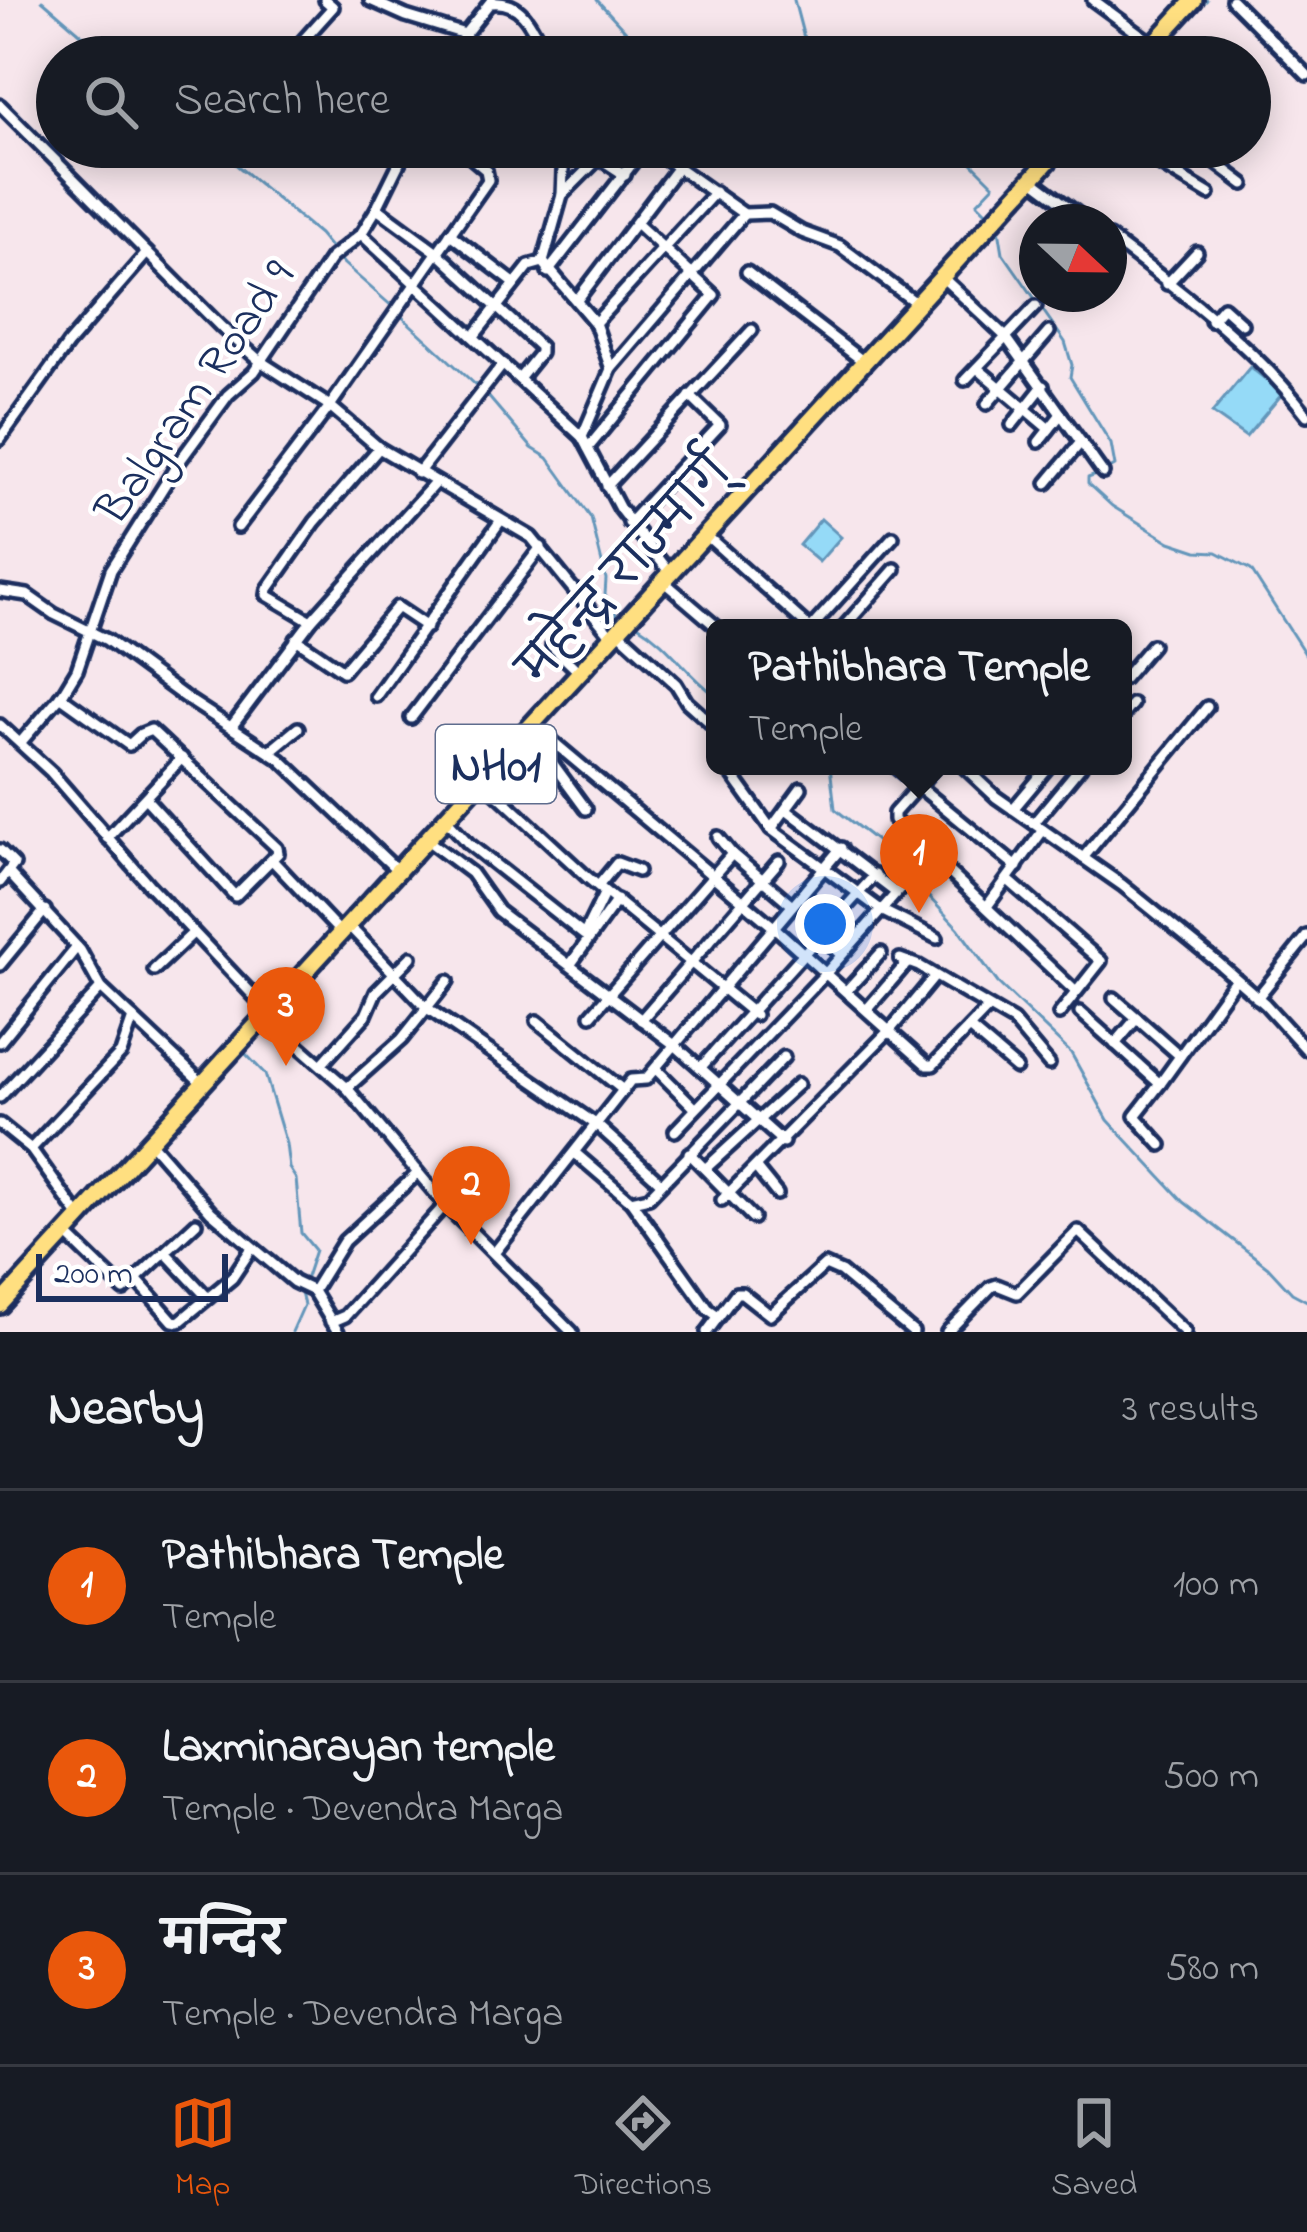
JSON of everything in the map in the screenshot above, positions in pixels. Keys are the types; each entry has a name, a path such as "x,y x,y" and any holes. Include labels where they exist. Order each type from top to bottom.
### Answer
{"highway":[{"path":"1162,36 1194,0"},
{"name":"महेन्द्र राज्मार्ग्","path":"0,1305 1040,168"}],"street":[{"path":"304,36 329,3 346,0"},
{"path":"370,0 465,34 492,1 511,3 524,14 536,36"},
{"path":"1093,0 1132,36"},
{"path":"1232,0 1268,36"},
{"path":"1271,40 1307,76"},
{"path":"0,105 36,141"},
{"path":"63,168 260,362 330,406 379,448 541,547 567,586 615,634 676,684 706,718"},
{"name":"Balgram Road 9","path":"22,742 77,670 111,570 148,510 228,395 260,362 334,254 361,234 397,168"},
{"path":"238,527 417,285 489,175 482,168"},
{"path":"546,267 562,196 562,168"},
{"path":"562,196 589,168"},
{"path":"614,168 625,175"},
{"path":"546,267 630,168"},
{"path":"577,300 677,168"},
{"path":"679,168 744,214 770,213 840,246 916,303"},
{"path":"1166,168 1209,194"},
{"path":"1223,168 1244,184"},
{"path":"1031,178 1065,204"},
{"path":"595,323 715,192"},
{"path":"377,208 437,252 541,350 519,379"},
{"path":"585,442 611,369 744,214"},
{"path":"585,442 714,295 636,223"},
{"path":"361,234 585,442 629,523 667,577 709,619"},
{"path":"450,234 514,284"},
{"path":"1127,252 1250,352 1307,416"},
{"path":"1167,284 1197,252"},
{"path":"0,439 68,344 147,253"},
{"path":"474,336 529,266 546,267 595,323 611,369"},
{"path":"747,272 864,362"},
{"path":"941,276 1006,337 1103,472"},
{"path":"1211,320 1223,307 1242,324"},
{"path":"965,380 1030,312"},
{"path":"607,486 752,330"},
{"path":"987,404 1049,332"},
{"path":"418,473 503,364"},
{"path":"977,368 1049,429"},
{"path":"1012,425 1043,386"},
{"path":"629,523 720,425 690,396"},
{"path":"1039,442 1061,414"},
{"path":"1047,483 1081,442"},
{"path":"311,621 267,595 268,589 315,522 379,448"},
{"path":"232,726 311,621 435,483"},
{"path":"376,696 501,520"},
{"path":"707,536 800,619"},
{"path":"818,619 893,537"},
{"path":"411,718 541,547"},
{"path":"850,619 895,569"},
{"path":"0,591 27,595 88,630 269,752 399,872"},
{"path":"296,639 343,671 398,607 427,627"},
{"path":"1132,668 1152,645"},
{"path":"552,646 580,673"},
{"path":"60,697 129,745 152,730 277,848 272,860 239,896 233,896 147,800"},
{"path":"1083,857 1207,707"},
{"path":"0,725 22,742 268,1015 347,1088 445,1205 572,1332"},
{"path":"533,725 776,928 931,1066 988,1008"},
{"path":"269,752 298,728"},
{"path":"519,739 553,764 586,809"},
{"path":"107,838 182,758"},
{"path":"733,775 771,829 881,910 937,938"},
{"path":"906,775 1017,867"},
{"path":"928,775 894,813 894,820 1076,992"},
{"path":"973,775 1013,809 1122,885 1257,998 1307,1050"},
{"path":"1013,809 1041,775"},
{"path":"988,905 1075,775"},
{"path":"446,819 469,844 584,935 607,893 482,779"},
{"path":"771,829 801,788"},
{"path":"675,1131 898,890 786,808"},
{"path":"718,837 731,854 792,905"},
{"path":"427,840 471,873 498,911 676,1046 783,1142"},
{"path":"495,1252 631,1080 646,1079 656,1069 842,848"},
{"path":"0,850 14,864 0,882"},
{"path":"591,1015 731,854"},
{"path":"272,860 427,1008 597,1125 661,1183"},
{"path":"599,885 612,861 638,871"},
{"path":"641,1021 779,861"},
{"path":"8,872 77,947 101,988 203,1084"},
{"path":"701,1067 875,875"},
{"path":"587,877 753,1013"},
{"path":"1008,880 1101,961 1059,1014"},
{"path":"570,965 617,900"},
{"path":"0,964 45,910"},
{"path":"154,970 194,933"},
{"path":"819,934 841,955"},
{"path":"1257,998 1307,936"},
{"path":"0,1042 77,947"},
{"path":"847,990 881,953"},
{"path":"322,1064 367,1015 376,992 411,957"},
{"path":"868,1009 904,960 1013,1021 1048,1064"},
{"path":"725,1196 891,1029 935,976"},
{"path":"1161,1145 1135,1116 1235,980"},
{"path":"347,1088 402,1040 448,981"},
{"path":"0,1097 101,988"},
{"path":"1114,998 1180,1056"},
{"path":"1080,1012 1160,1084"},
{"path":"31,1149 122,1053 134,1018"},
{"path":"1115,1044 1137,1018"},
{"path":"537,1021 623,1090"},
{"path":"969,1028 1016,1068"},
{"path":"631,1201 649,1197 784,1058"},
{"path":"656,1069 695,1108"},
{"path":"705,1169 798,1084"},
{"path":"0,1124 31,1149 80,1216"},
{"path":"149,1141 211,1212 305,1287 334,1327 445,1205"},
{"path":"575,1153 631,1201 708,1309 718,1316"},
{"path":"689,1154 752,1219"},
{"path":"755,1168 777,1194"},
{"path":"305,1287 344,1241 418,1173"},
{"path":"64,1232 124,1290 196,1223"},
{"path":"947,1332 992,1287 1017,1293 1078,1231 1185,1332"},
{"path":"136,1279 176,1322 232,1279 252,1248"},
{"path":"165,1252 208,1298"},
{"path":"706,1332 739,1292 770,1315 825,1264 913,1332"}],"water":[{"path":"1250,367 1283,393 1246,437 1212,413"},
{"path":"821,519 841,537 819,562 799,545"}],"waterway":[{"path":"42,0 84,36"},
{"path":"597,0 630,36"},
{"path":"794,0 803,36"},
{"path":"1171,36 1207,0"},
{"path":"240,168 319,234 344,264 395,309"},
{"path":"977,168 994,185 977,203 991,217"},
{"path":"998,223 1003,253 1065,342 1072,365 1070,377 1111,444 1115,466 1108,470"},
{"path":"399,314 480,389"},
{"path":"487,395 532,448 548,458 591,518 606,579 605,595 618,618"},
{"path":"1099,474 1088,478 1088,484 1112,506 1170,542 1217,552 1251,570 1307,657"},
{"path":"636,624 706,687"},
{"path":"831,775 835,809 910,867 998,983 1071,1053 1108,1120 1184,1202 1307,1301"},
{"path":"242,1050 265,1074 296,1179 301,1233 315,1250 305,1280"},
{"path":"292,1332 304,1305 300,1289"}],"place":[{"name":"Pathibhara Temple","path":"919,913"},
{"name":"मन्दिर","path":"286,1066"},
{"name":"Laxminarayan temple","path":"471,1245"}]}
